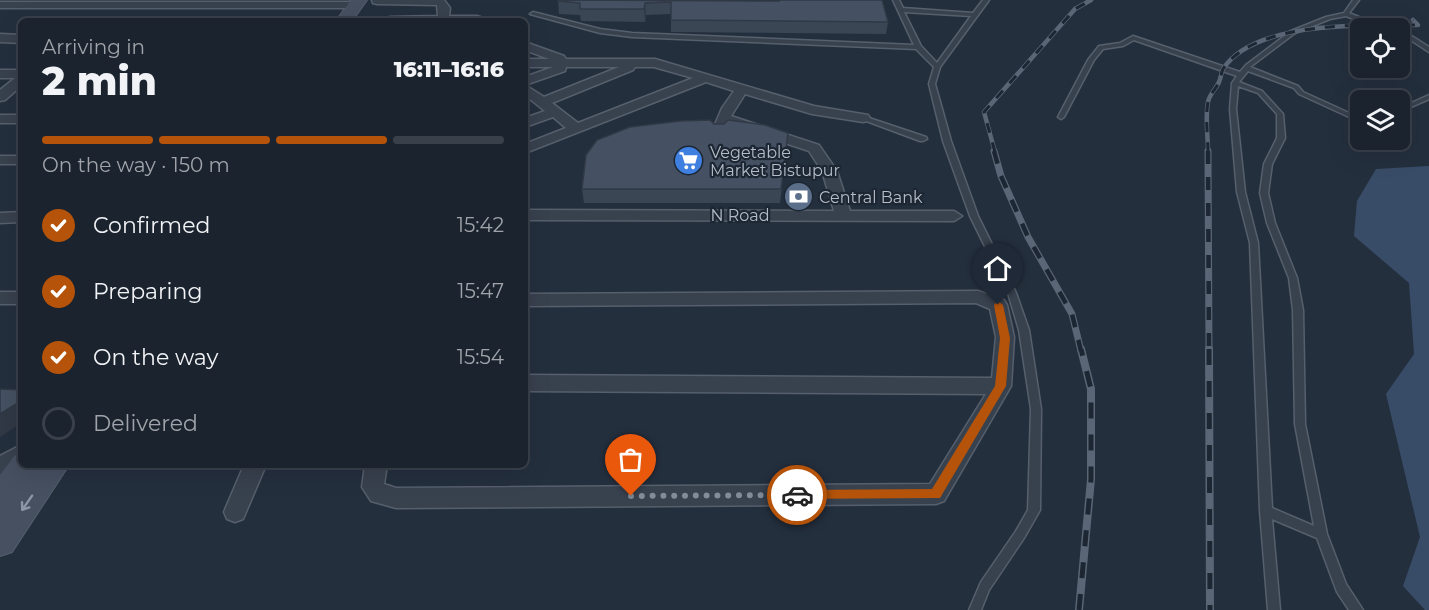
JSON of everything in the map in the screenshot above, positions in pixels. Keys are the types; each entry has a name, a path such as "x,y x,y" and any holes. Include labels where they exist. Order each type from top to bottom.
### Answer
{"street":[{"path":"365,18 377,1 401,1 443,4 443,18"},
{"path":"392,18 401,1"},
{"path":"97,16 113,2"},
{"path":"0,5 113,2 191,6 357,2"},
{"path":"346,18 357,2"},
{"path":"177,18 191,6"},
{"path":"0,38 18,39"},
{"path":"528,47 574,63"},
{"path":"528,63 666,65 812,110 863,118"},
{"path":"528,80 574,63"},
{"path":"535,103 642,63"},
{"path":"0,74 18,74"},
{"path":"528,148 705,78"},
{"path":"0,97 18,82"},
{"path":"742,90 733,98 721,125 814,148 823,156 829,167 844,216"},
{"path":"535,103 554,112 575,128"},
{"path":"528,122 554,112"},
{"path":"0,119 18,119"},
{"path":"0,160 18,160"},
{"name":"N Road","path":"528,215 954,216"},
{"path":"0,218 18,217"},
{"path":"0,298 18,297"},
{"path":"376,468 373,487 379,494 396,498 936,494 1001,386 1005,338 998,305 978,297 528,300"},
{"path":"528,383 545,381 1001,386"},
{"path":"0,468 18,456"},
{"path":"0,500 23,468"},
{"path":"0,541 52,468"},
{"path":"235,512 254,468"}],"lane":[{"path":"896,0 918,46 937,68"},
{"path":"975,610 995,572 1028,524 1034,510 1036,409 1024,330 1012,293 974,216 935,101 932,84 937,68 986,0"},
{"path":"1346,14 1356,0"},
{"path":"901,10 975,15"},
{"path":"532,14 600,31 632,35 918,46"},
{"path":"1274,610 1266,511 1254,243 1242,192 1233,109 1241,75 1293,32 1328,18 1346,14 1356,18"},
{"path":"1410,37 1429,50"},
{"path":"1061,117 1091,60 1101,48 1121,45 1133,38 1241,75 1296,87 1301,93 1350,115"},
{"path":"1241,75 1244,84 1260,92 1280,114 1281,138 1268,164 1264,193 1271,223 1293,278 1298,310 1300,424 1321,534 1341,588 1358,610"},
{"path":"1410,106 1429,97"},
{"path":"863,118 923,139"},
{"path":"1266,511 1321,534"}],"water":[{"path":"1429,166 1429,610 1425,610 1403,586 1420,537 1386,394 1414,354 1409,283 1354,236 1357,201 1376,169"}],"building":[{"path":"558,0 882,0 888,22 671,20 671,2 645,3 644,9 580,9 580,3"},
{"name":"Vegetable Market Bistupur","path":"710,120 714,124 724,124 728,120 765,125 788,133 781,189 582,189 586,155 597,140 630,127"},
{"path":"0,389 18,390 18,403 0,414"}],"railway":[{"path":"995,152 984,112 1075,9 1091,0"},
{"path":"1208,152 1209,99 1219,82 1223,69 1238,53 1260,41 1285,34 1342,26 1418,25 1413,20"},
{"path":"994,151 1001,176 1028,237 1072,314 1081,351"},
{"path":"1208,151 1209,351"},
{"path":"1079,610 1091,479 1091,389 1081,349"},
{"path":"1209,349 1210,610"}],"way so far":[{"path":"631,496 797,495"}],"place":[{"name":"Vegetable Market Bistupur","path":"689,161"},
{"name":"Central Bank","path":"798,197"}],"route":[{"path":"797,495 936,494 1001,386 1005,338 998,305"}]}
